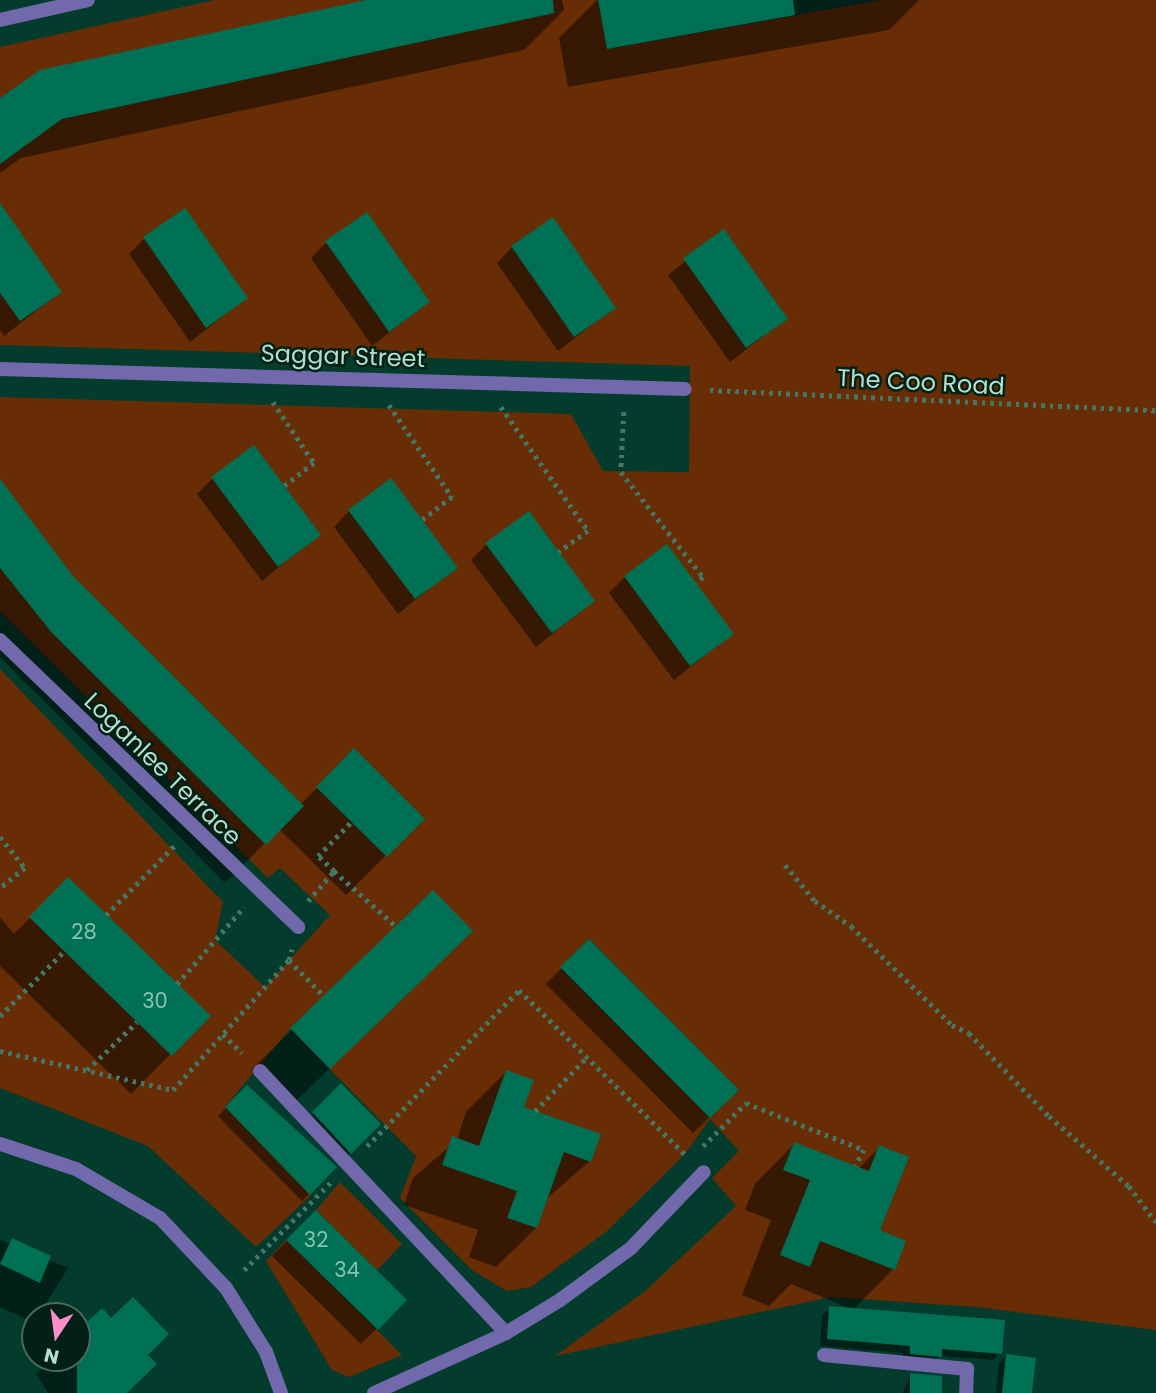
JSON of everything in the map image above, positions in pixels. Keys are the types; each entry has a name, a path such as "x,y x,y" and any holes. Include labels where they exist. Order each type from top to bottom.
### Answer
{"street":[{"path":"0,20 88,0"},
{"name":"Saggar Street","path":"0,369 685,389"},
{"name":"Loganlee Terrace","path":"0,640 190,829 294,924"},
{"path":"260,1071 351,1161 506,1333"},
{"path":"0,1144 76,1169 160,1218 226,1288 266,1352 281,1393"},
{"path":"374,1393 506,1333 631,1248 704,1172"},
{"path":"824,1355 967,1369 966,1393"}],"path":[{"path":"274,377 273,405 314,463 285,486"},
{"path":"390,380 388,409 452,498 423,520"},
{"path":"502,384 500,412 588,531 559,552"},
{"path":"624,387 621,472 703,577 697,584"},
{"name":"The Coo Road","path":"685,389 1156,410"},
{"path":"351,822 318,856 396,926"},
{"path":"106,915 190,829"},
{"path":"0,837 25,868 0,888"},
{"path":"785,865 815,901 851,926 952,1025 969,1032 1049,1116 1129,1186 1156,1222"},
{"path":"0,1051 173,1090 289,960 294,924 334,872"},
{"path":"177,984 258,891"},
{"path":"0,1016 64,951"},
{"path":"289,960 324,996"},
{"path":"226,1288 519,990 704,1172"},
{"path":"86,1070 137,1022"},
{"path":"535,1111 587,1057"},
{"path":"690,1158 746,1103 864,1150 856,1166"}],"shaded area":[{"path":"215,0 598,0 607,49 881,0 1156,0 1156,1330 977,1307 831,1297 555,1356 644,1292 736,1206 712,1178 739,1151 710,1119 685,1154 607,1231 531,1287 507,1291 472,1270 400,1198 416,1156 290,1029 225,1107 311,1195 256,1247 148,1146 0,1088 0,669 223,902 215,940 265,987 330,915 280,868 268,878 0,611 0,397 571,414 603,471 689,472 690,366 0,345 0,47","holes":["589,939 739,1090 710,1118 560,968"]},
{"path":"340,1182 402,1244 377,1270 316,1210"},
{"path":"286,1240 402,1355 349,1377 332,1370 266,1261"}],"building":[{"path":"366,0 553,0 554,13 62,119 0,164 0,98 40,70"},
{"path":"598,0 793,0 795,15 607,49"},
{"path":"0,203 62,292 20,321 0,293"},
{"path":"185,208 248,298 206,328 143,237"},
{"path":"367,212 430,302 389,332 325,241"},
{"path":"553,217 616,308 574,337 511,246"},
{"path":"724,229 788,319 746,348 683,258"},
{"path":"254,445 321,535 278,567 211,477"},
{"path":"391,478 458,568 415,599 348,510"},
{"path":"0,479 73,576 304,806 266,845 52,633 0,568"},
{"path":"529,511 595,601 552,633 485,543"},
{"path":"667,544 734,634 690,666 624,576"},
{"path":"354,748 425,819 387,857 316,787"},
{"path":"68,877 211,1016 172,1056 29,917"},
{"path":"433,890 473,931 330,1069 290,1028"},
{"path":"589,939 739,1090 710,1118 560,967"},
{"path":"506,1070 534,1080 524,1107 601,1134 591,1162 564,1152 537,1228 507,1218 517,1191 442,1165 452,1136 479,1146"},
{"path":"341,1083 381,1124 351,1154 312,1112"},
{"path":"247,1085 337,1167 310,1195 225,1107"},
{"path":"794,1142 869,1171 879,1145 909,1157 880,1230 906,1241 895,1270 820,1241 810,1267 780,1255 810,1180 783,1170"},
{"path":"316,1210 407,1300 378,1330 286,1240"},
{"path":"12,1238 51,1256 40,1283 0,1264"},
{"path":"133,1297 169,1334 148,1355 157,1364 127,1393 77,1393 77,1372 91,1372 91,1319 102,1308 111,1318"},
{"path":"829,1306 1005,1320 1002,1354 942,1349 942,1357 910,1354 910,1346 827,1339"},
{"path":"1006,1354 1036,1358 1032,1393 1002,1393"},
{"path":"910,1373 942,1376 942,1393 910,1393"}]}
